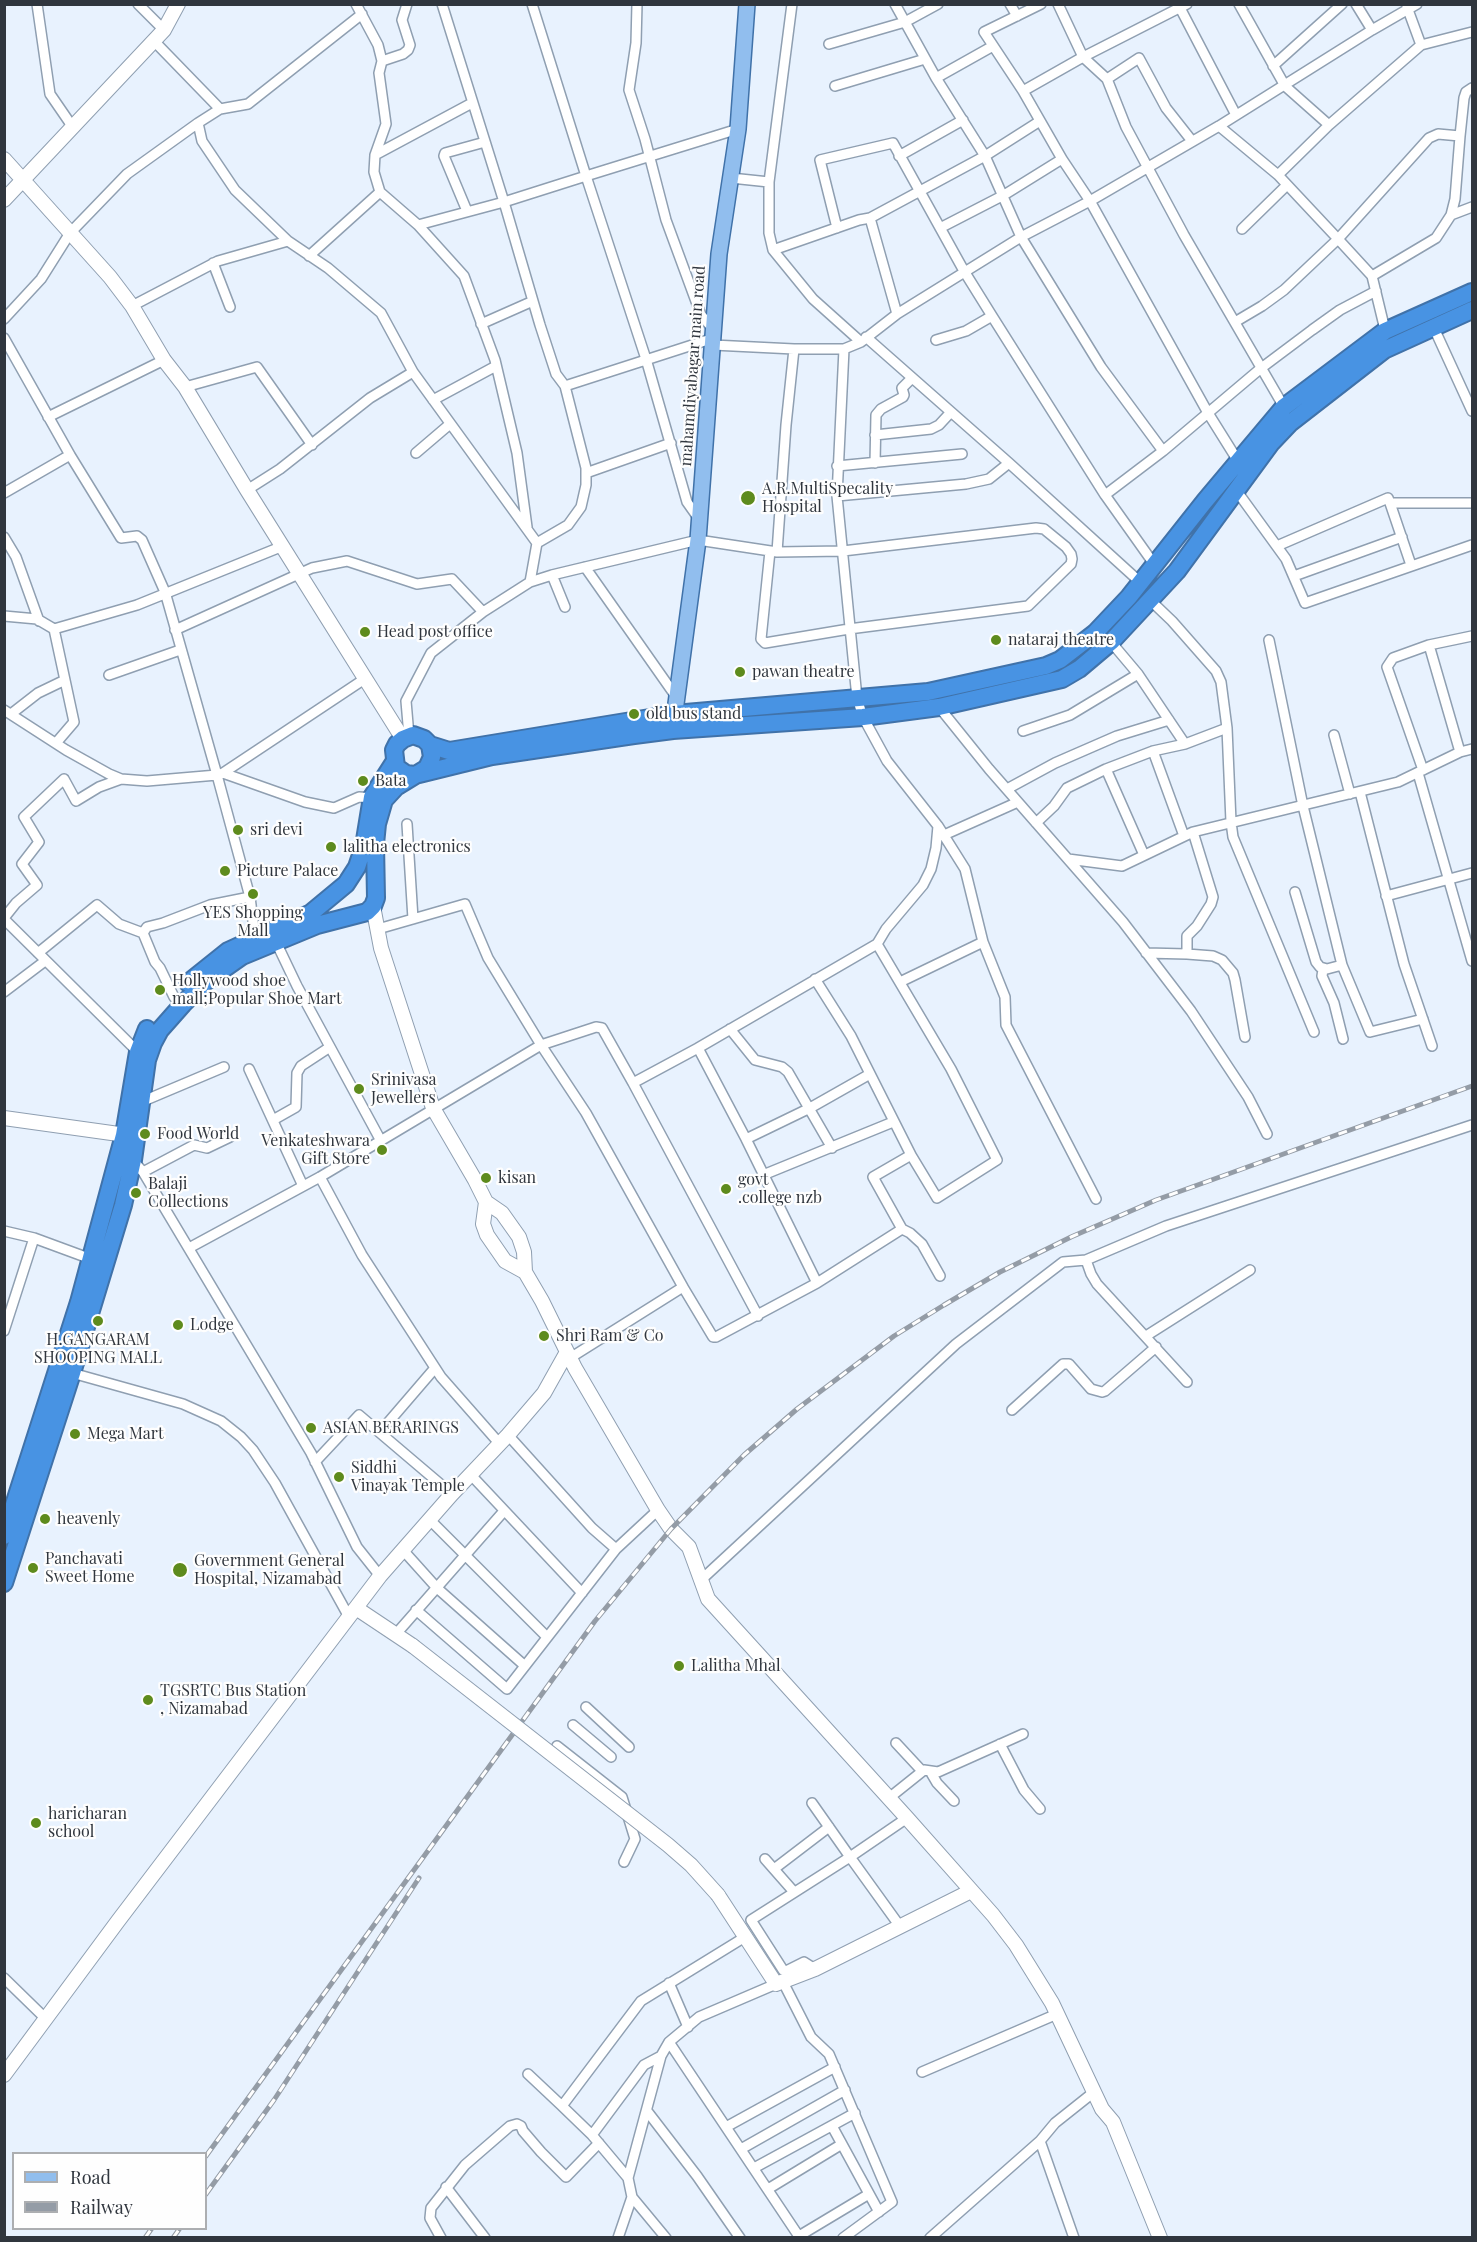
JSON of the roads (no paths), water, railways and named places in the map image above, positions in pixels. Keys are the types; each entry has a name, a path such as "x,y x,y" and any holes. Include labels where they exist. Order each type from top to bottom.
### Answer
{"highway":[{"path":"1473,292 1388,339 1284,407 1238,460 1129,597 1095,633 1060,660 1046,666 928,692 675,714 449,751 430,745 424,739 406,737 397,744 394,750 396,767 417,775 675,714 863,717 939,707 1062,679 1080,669 1111,642 1177,572 1271,443 1290,423 1371,359 1388,339 1433,326 1473,310"},
{"path":"378,799 428,768 432,757 430,745"},
{"path":"355,914 344,907 341,900 342,891 357,867 378,799 395,761"},
{"path":"4,1536 10,1503 141,1102 147,1060 160,1030 212,977 242,956 317,925 367,912 374,898 378,799"},
{"path":"4,1583 72,1373 123,1205 138,1166 127,1140 138,1052 148,1027 174,997 228,951 311,913 353,880 362,879 369,883 374,898"}],"main road":[{"path":"4,200 164,30 178,4"},
{"name":"mahamdiyabagar main road","path":"675,714 698,540 719,254 738,129 747,4"},
{"path":"4,159 110,277 132,306 366,678 406,737"},
{"path":"374,898 381,948 433,1108 486,1202 502,1213 519,1237 524,1252 525,1272 569,1355 658,1510 671,1529 689,1547 708,1599 907,1818 993,1915 1016,1945 1057,2014 1102,2109 1113,2122 1160,2238"},
{"path":"4,1118 127,1140"},
{"path":"486,1202 483,1224 487,1234 505,1261 525,1272"},
{"path":"4,2075 380,1576 544,1393 569,1355"},
{"path":"353,1612 396,1634 413,1646 691,1865 718,1895 779,1983 815,1969 970,1891"}],"street":[{"path":"37,4 50,94 72,126"},
{"path":"138,4 164,30"},
{"path":"356,4 378,45 382,61 379,74 386,124 375,155 374,172 380,192 418,225 464,276 496,366 517,453 527,530"},
{"path":"382,61 408,50 410,45 402,20 406,4"},
{"path":"442,4 556,374 564,386 586,473 584,498 576,514 563,529 537,543"},
{"path":"532,4 646,359 687,502 699,519"},
{"path":"637,4 636,43 629,90 650,157 666,220 701,315 714,338"},
{"path":"792,4 769,182 769,233 773,250 813,299 912,378 1140,582"},
{"path":"895,4 936,78 985,156 1021,237 1101,367 1163,451"},
{"path":"829,44 905,22 938,4"},
{"path":"1010,4 1017,16"},
{"path":"1041,4 984,32 1090,201 1208,413 1238,460"},
{"path":"1058,4 1083,57 1107,79 1126,128 1260,369 1284,407"},
{"path":"1239,4 1285,86 1329,125"},
{"path":"1273,66 1342,4"},
{"path":"1356,4 1372,30"},
{"path":"564,386 714,338 794,349 844,349 863,339 964,271 1219,126 1407,8 1418,4"},
{"path":"1023,91 1182,6 1236,115"},
{"path":"1407,8 1421,45"},
{"path":"4,319 40,279 70,233 127,174 220,109 248,104 362,15"},
{"path":"1278,175 1329,125 1421,45 1473,32"},
{"path":"154,41 220,109"},
{"path":"936,78 993,45"},
{"path":"1107,79 1139,58 1166,108 1192,141"},
{"path":"835,86 925,59"},
{"path":"1372,276 1436,238 1452,215 1464,98 1466,92 1473,88"},
{"path":"375,155 472,103"},
{"path":"899,156 963,120"},
{"path":"773,250 870,218 985,156 1040,121"},
{"path":"198,123 202,141 235,190 288,241 328,268 381,313 413,372 537,543 530,582"},
{"path":"1219,126 1278,175 1372,276 1388,339"},
{"path":"418,225 504,202 738,129"},
{"path":"1235,322 1284,290 1338,239 1429,138 1438,134 1460,136"},
{"path":"467,212 444,156 445,153 485,142"},
{"path":"837,228 821,159 893,143 964,271 1104,495 1154,564"},
{"path":"940,228 1004,195 1062,159"},
{"path":"731,178 769,182"},
{"path":"1242,229 1287,185"},
{"path":"309,256 380,192"},
{"path":"1452,215 1473,207"},
{"path":"870,218 897,314"},
{"path":"132,306 213,263 288,241"},
{"path":"213,263 230,307"},
{"path":"1104,495 1163,451 1260,369 1340,310 1376,291"},
{"path":"481,324 533,301"},
{"path":"936,339 966,330 992,316"},
{"path":"1433,326 1473,411"},
{"path":"4,338 70,455 121,538 138,536 142,540 165,592 180,650 220,774 250,897 255,937"},
{"path":"406,737 406,701 431,653 483,612 530,582 552,575 698,540 774,551 843,551 1036,528 1044,529 1066,547 1071,554 1071,564 1029,606 763,642 761,639 774,551 794,349"},
{"path":"844,349 837,496 857,698 863,717 887,761 938,826 966,869 983,942 1005,997 1005,1025 1096,1199"},
{"path":"48,417 164,360"},
{"path":"433,400 496,366"},
{"path":"185,387 257,367 312,445"},
{"path":"247,490 280,469 370,398 413,372"},
{"path":"876,463 875,435 878,411 903,397 902,388 912,378"},
{"path":"875,435 931,429 939,425 951,412"},
{"path":"416,453 450,424"},
{"path":"586,473 671,443"},
{"path":"837,466 962,454"},
{"path":"4,493 70,455"},
{"path":"837,496 966,484 989,479 1009,463"},
{"path":"1236,490 1277,546 1294,576 1305,603 1473,545"},
{"path":"1277,546 1388,498 1412,565"},
{"path":"1390,503 1471,503"},
{"path":"4,537 16,557 39,621"},
{"path":"1294,576 1402,537"},
{"path":"4,616 39,621 54,629 136,606 165,592 194,583 283,546"},
{"path":"176,630 312,568 347,561 417,584 452,579 483,612"},
{"path":"585,567 675,714"},
{"path":"552,575 565,607"},
{"path":"1150,600 1172,621 1216,671 1221,682 1227,728 1231,822 1240,857 1314,1032"},
{"path":"54,629 74,722 56,743"},
{"path":"1473,636 1428,645 1393,658 1387,667 1420,772 1473,961"},
{"path":"1269,640 1303,806 1342,965 1370,1032 1423,1019"},
{"path":"1111,642 1138,674 1185,744"},
{"path":"1428,645 1460,752"},
{"path":"109,675 180,650"},
{"path":"1023,731 1070,715 1138,674"},
{"path":"220,774 366,678"},
{"path":"65,680 8,712 56,743 121,779 147,781 220,774 305,802 334,808 359,797 378,799"},
{"path":"939,707 1123,922 1191,1011 1248,1097 1267,1134"},
{"path":"1007,789 1055,763 1118,736 1169,720"},
{"path":"1036,823 1054,806 1067,788 1106,769 1227,728"},
{"path":"1334,735 1350,794"},
{"path":"1068,859 1115,866 1126,865 1189,834 1398,782 1460,752 1473,749"},
{"path":"1153,752 1189,834 1213,897 1202,918 1187,936 1187,954"},
{"path":"1106,769 1144,855"},
{"path":"121,779 99,787 76,801 64,779 24,817 39,842 22,864 38,885 16,903 4,919 138,1052"},
{"path":"1360,792 1404,964 1432,1046"},
{"path":"944,835 1018,802"},
{"path":"407,824 413,919"},
{"path":"633,1083 877,944 886,929 923,885 934,858 938,826"},
{"path":"1386,896 1473,873"},
{"path":"1294,892 1316,962 1323,969"},
{"path":"143,933 147,927 210,905 250,897"},
{"path":"378,929 462,904 466,905 488,958 586,1113 713,1337 718,1337 817,1283 902,1228"},
{"path":"38,953 97,905 119,924 143,933 155,962 174,997"},
{"path":"276,942 297,986 381,1141"},
{"path":"900,982 983,942"},
{"path":"815,979 851,1036 893,1122 937,1198 997,1160 951,1069 877,944"},
{"path":"1146,953 1213,956 1228,965 1235,980 1245,1037"},
{"path":"4,992 45,961"},
{"path":"1323,969 1342,965"},
{"path":"1323,969 1322,976 1334,1003 1343,1039"},
{"path":"189,1248 320,1177 541,1045 596,1027 602,1028 633,1083 758,1316"},
{"path":"730,1029 755,1060 782,1067 788,1072 832,1148"},
{"path":"273,1120 296,1107 297,1073 301,1066 330,1047"},
{"path":"698,1048 817,1283"},
{"path":"141,1102 224,1068"},
{"path":"249,1069 303,1186"},
{"path":"746,1139 810,1108 870,1074"},
{"path":"763,1175 893,1122"},
{"path":"701,1580 956,1344 1058,1265 1069,1260 1086,1260 1166,1226 1473,1125"},
{"path":"230,1137 206,1149 194,1145 138,1166 315,1462 357,1546 380,1576"},
{"path":"911,1155 873,1177 902,1228 922,1244 940,1276"},
{"path":"320,1177 362,1255 435,1368 616,1550"},
{"path":"4,1231 34,1238 91,1259"},
{"path":"4,1330 8,1305 34,1238"},
{"path":"1086,1260 1097,1284 1187,1382"},
{"path":"1146,1336 1250,1270"},
{"path":"569,1355 683,1287"},
{"path":"1012,1410 1063,1364 1070,1364 1091,1389 1105,1392 1156,1347"},
{"path":"380,1432 435,1368"},
{"path":"72,1373 183,1404 221,1421 241,1437 253,1450 275,1483 353,1612"},
{"path":"315,1462 359,1415 452,1494"},
{"path":"471,1475 582,1593"},
{"path":"416,1610 507,1689 616,1550 658,1510"},
{"path":"396,1634 504,1511"},
{"path":"429,1519 547,1636"},
{"path":"402,1549 437,1588 525,1666"},
{"path":"586,1707 629,1747"},
{"path":"573,1725 611,1757"},
{"path":"889,1798 926,1771 938,1772 1023,1734"},
{"path":"896,1743 954,1801"},
{"path":"1000,1744 1024,1790 1040,1809"},
{"path":"557,1746 622,1797 635,1839 624,1862"},
{"path":"812,1803 899,1925"},
{"path":"815,1969 804,1962 783,1970 751,1921 752,1917 850,1857 907,1818"},
{"path":"774,1869 829,1827"},
{"path":"765,1859 794,1892"},
{"path":"562,2106 641,2001 745,1937"},
{"path":"4,1978 45,2018"},
{"path":"669,1983 688,2027"},
{"path":"666,2238 632,2197 628,2178 661,2056 669,2042 699,2017 779,1983 812,2037 827,2051 892,2202 843,2238"},
{"path":"922,2072 1057,2014"},
{"path":"669,2042 800,2237 869,2194"},
{"path":"592,2135 644,2065 661,2056"},
{"path":"726,2127 835,2067"},
{"path":"528,2074 592,2135 628,2178"},
{"path":"741,2149 845,2090"},
{"path":"930,2238 1040,2141 1055,2122 1094,2092"},
{"path":"647,2111 697,2176 740,2238"},
{"path":"754,2169 855,2113"},
{"path":"441,2238 429,2213 446,2187 479,2151 514,2124 521,2126 541,2152 566,2177 599,2144"},
{"path":"832,2126 879,2212"},
{"path":"1040,2141 1074,2238"},
{"path":"768,2189 842,2144"},
{"path":"446,2187 485,2238"},
{"path":"618,2238 632,2197"}],"railway":[{"path":"207,2155 595,1621 671,1529 744,1455 797,1409 894,1336 1000,1272 1071,1237 1156,1200 1472,1086"},
{"path":"207,2193 274,2100 419,1878"},
{"path":"145,2238 151,2230"},
{"path":"173,2238 179,2230"}],"place":[{"name":"A.R.MultiSpecality Hospital","path":"748,498"},
{"name":"Head post office","path":"365,632"},
{"name":"nataraj theatre","path":"996,640"},
{"name":"pawan theatre","path":"740,672"},
{"name":"old bus stand","path":"634,714"},
{"name":"Bata","path":"363,781"},
{"name":"sri devi","path":"238,830"},
{"name":"lalitha electronics","path":"331,847"},
{"name":"Picture Palace","path":"225,871"},
{"name":"YES Shopping Mall","path":"253,894"},
{"name":"Hollywood shoe mall;Popular Shoe Mart","path":"160,990"},
{"name":"Srinivasa Jewellers","path":"359,1089"},
{"name":"Food World","path":"145,1134"},
{"name":"Venkateshwara Gift Store","path":"382,1150"},
{"name":"kisan","path":"486,1178"},
{"name":"govt .college nzb","path":"726,1189"},
{"name":"Balaji Collections","path":"136,1193"},
{"name":"H.GANGARAM SHOOPING MALL","path":"98,1321"},
{"name":"Lodge","path":"178,1325"},
{"name":"Shri Ram & Co","path":"544,1336"},
{"name":"ASIAN BERARINGS","path":"311,1428"},
{"name":"Mega Mart","path":"75,1434"},
{"name":"Siddhi Vinayak Temple","path":"339,1477"},
{"name":"heavenly","path":"45,1519"},
{"name":"Panchavati Sweet Home","path":"33,1568"},
{"name":"Government General Hospital, Nizamabad","path":"180,1570"},
{"name":"Lalitha Mhal","path":"679,1666"},
{"name":"TGSRTC Bus Station , Nizamabad","path":"148,1700"},
{"name":"haricharan school","path":"36,1823"}]}
